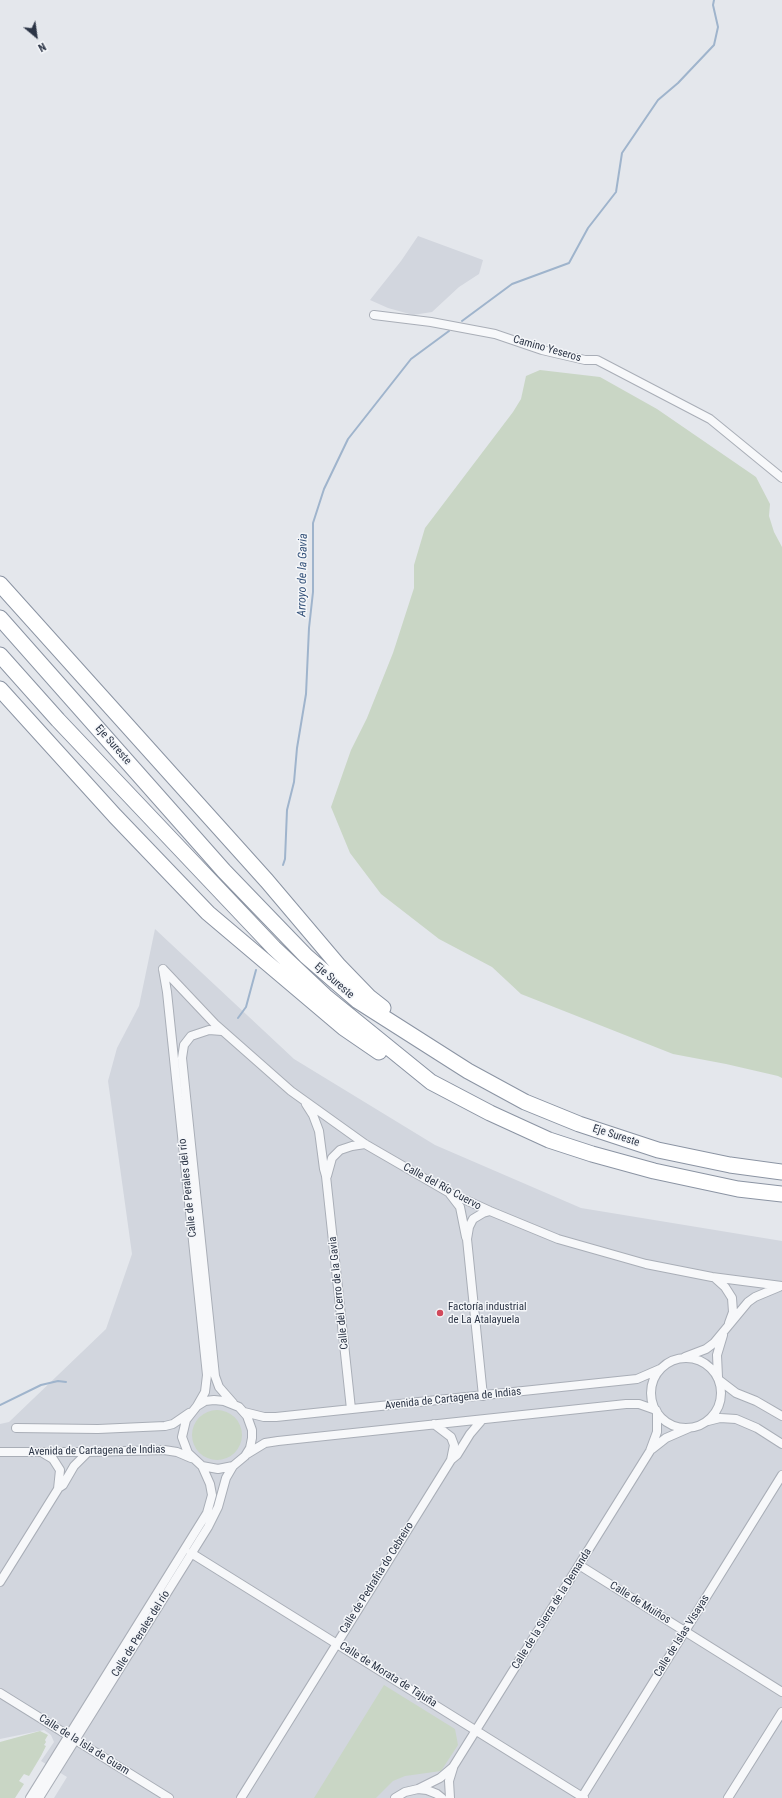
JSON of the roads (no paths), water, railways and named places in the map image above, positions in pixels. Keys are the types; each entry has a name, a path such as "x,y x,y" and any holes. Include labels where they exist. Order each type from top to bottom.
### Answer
{"highway":[{"path":"0,584 251,863 339,966 369,997 441,1055"},
{"name":"Eje Sureste","path":"0,618 224,871 306,956 358,1001 468,1071 526,1102 579,1124 658,1150 730,1165 782,1172"},
{"name":"Eje Sureste","path":"0,656 58,720 274,948 325,996 431,1082 490,1113 549,1140 592,1154 654,1171 738,1188 782,1194"},
{"path":"0,689 115,816 208,913 344,1028 393,1062 431,1082"}],"street":[{"name":"Camino Yeseros","path":"374,315 431,322 495,334 542,350 585,360 598,360 710,419 782,478"},
{"name":"Calle del Río Cuervo","path":"163,969 224,1032 269,1073 365,1144 448,1192 558,1239 646,1264 712,1277 782,1286"},
{"name":"Calle de Perales del río","path":"163,969 168,992 207,1368 207,1387 194,1409"},
{"name":"Calle de Perales del río","path":"224,1032 209,1030 191,1036 184,1045 182,1058 215,1376 219,1387 234,1404"},
{"name":"Calle del Cerro de la Gavia","path":"304,1100 313,1115 319,1130 326,1176 351,1409"},
{"name":"Calle del Cerro de la Gavia","path":"326,1176 332,1158 340,1150 365,1144"},
{"path":"448,1192 460,1207 464,1232 467,1239"},
{"path":"483,1396 467,1239 469,1227 473,1219 490,1211"},
{"path":"708,1421 715,1413 721,1402 722,1394 717,1356 733,1312 732,1298 726,1287 712,1277"},
{"path":"782,1286 762,1293 748,1302 711,1346 666,1364 660,1369 652,1386 651,1393 656,1411 663,1419 671,1424 681,1427 692,1427 720,1418 736,1419 757,1428 782,1444"},
{"path":"682,1358 696,1359 705,1363 712,1369 719,1379 736,1393 756,1401 782,1416"},
{"name":"Avenida de Cartagena de Indias","path":"244,1412 271,1418 637,1379 660,1369"},
{"path":"205,1401 224,1401 234,1404 244,1412 250,1422 252,1438 250,1448 245,1456 233,1466 218,1470 202,1466 192,1459 184,1444 182,1438 186,1420 194,1409 205,1401"},
{"name":"Avenida de Cartagena de Indias","path":"245,1456 265,1443 278,1441 634,1404 656,1411"},
{"name":"Avenida de Cartagena de Indias","path":"16,1428 165,1426 173,1424 194,1409"},
{"name":"Calle de la Sierra de la Demanda","path":"395,1798 405,1792 418,1789 440,1778 453,1767 650,1451 657,1432 656,1411"},
{"name":"Calle de Pedrafita do Cebreiro","path":"241,1798 451,1460 457,1455 470,1434 482,1420"},
{"name":"Calle de Pedrafita do Cebreiro","path":"434,1424 451,1437 454,1445 451,1460"},
{"name":"Calle de la Sierra de la Demanda","path":"650,1451 666,1438 692,1427"},
{"name":"Avenida de Cartagena de Indias","path":"0,1452 42,1453 170,1450 192,1459"},
{"path":"0,1582 58,1489 63,1485 80,1458 88,1452"},
{"path":"42,1453 53,1458 60,1470 58,1489"},
{"name":"Calle de Perales del río","path":"39,1798 72,1738 207,1513 212,1495 210,1484 202,1466"},
{"name":"Calle de Perales del río","path":"30,1798 72,1738 191,1553 216,1510 226,1478 233,1466"},
{"name":"Calle de Islas Visayas","path":"583,1797 782,1475"},
{"name":"Calle de Morata de Tajuña","path":"191,1553 583,1797"},
{"name":"Calle de Muiños","path":"579,1565 782,1692"},
{"name":"Calle de la Isla de Guam","path":"0,1693 169,1798"},
{"path":"728,1798 782,1712"},
{"name":"Calle de la Sierra de la Demanda","path":"450,1798 450,1781 453,1767"},
{"path":"418,1789 428,1790 442,1798"}],"waterway":[{"name":"Arroyo de la Gavia","path":"462,321 512,284 569,263 588,228 616,192 622,153 658,100 678,83 714,45 718,27 713,5 714,0"},
{"name":"Arroyo de la Gavia","path":"283,865 285,859 287,810 294,782 297,748 306,694 309,628 313,592 313,523 324,489 348,439 411,359 449,331"},
{"name":"Arroyo de la Gavia","path":"238,1018 246,1007 256,970"},
{"name":"Arroyo de la Gavia","path":"0,1405 41,1385 58,1381 66,1382"}],"place":[{"name":"Factoría industrial de La Atalayuela","path":"440,1313"}]}
